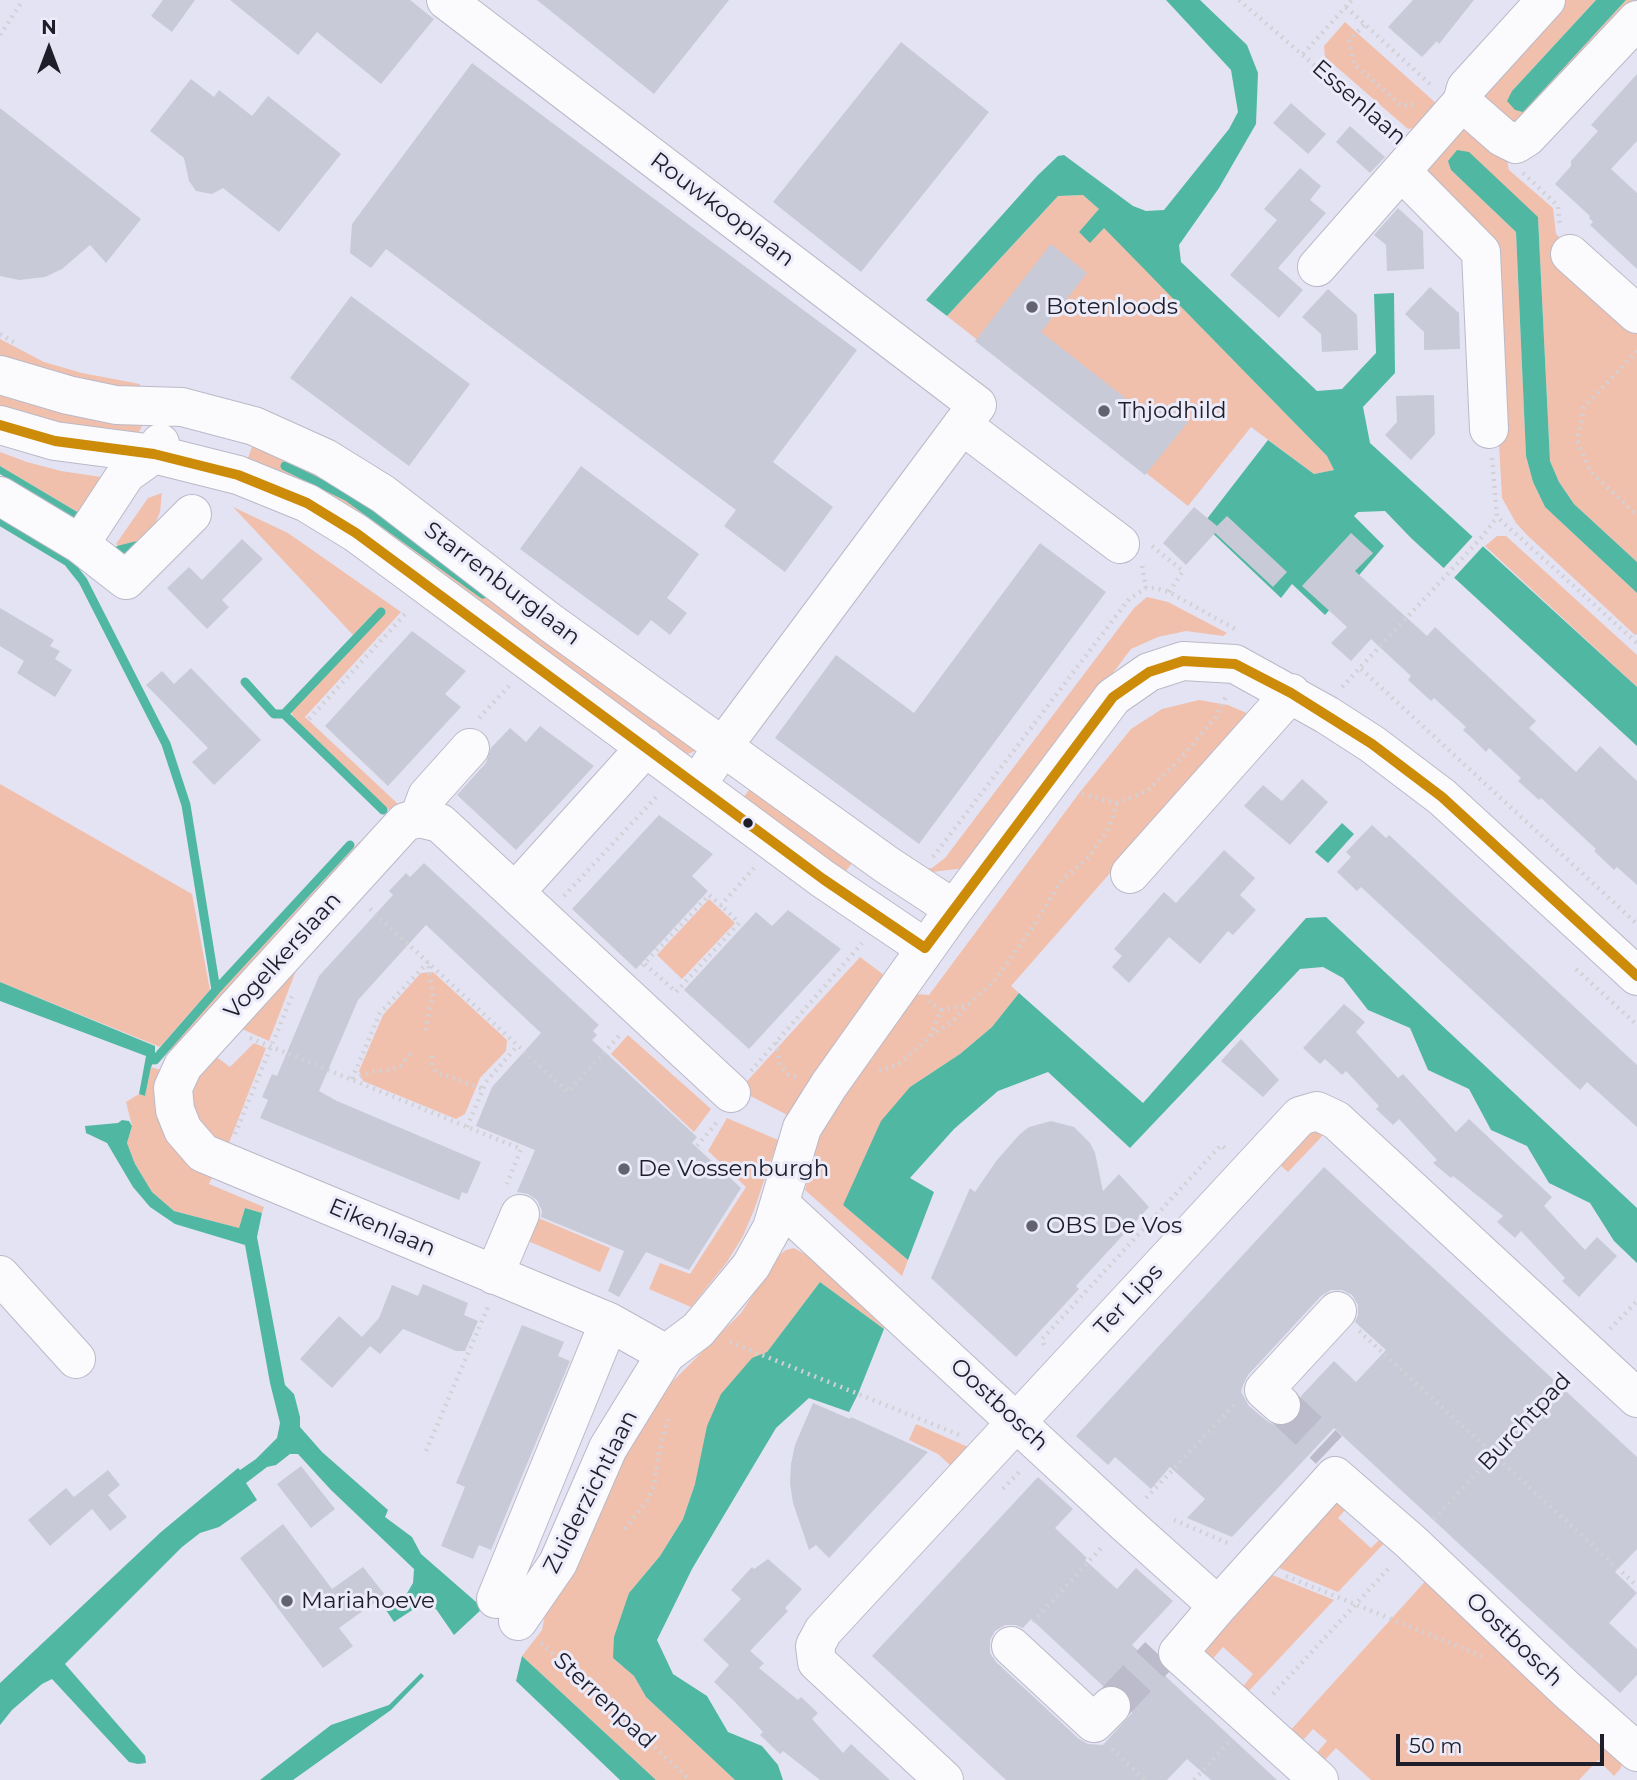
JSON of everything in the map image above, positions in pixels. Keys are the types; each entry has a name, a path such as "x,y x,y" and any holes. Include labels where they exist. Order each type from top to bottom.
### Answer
{"street":[{"name":"Rouwkooplaan","path":"446,0 977,405 723,746 680,787"},
{"path":"1317,267 1409,162 1445,99 1466,88 1546,0"},
{"path":"1445,99 1516,144 1527,138 1637,20"},
{"path":"1409,162 1481,252 1489,429"},
{"path":"1570,254 1637,314"},
{"name":"Starrenburglaan","path":"0,374 68,395 116,405 182,407 254,426 325,458 383,494 551,623 887,865 954,909"},
{"path":"80,544 126,474 154,454 182,407"},
{"name":"Starrenburglaan","path":"0,425 55,441 154,454 238,475 307,503 356,533 680,787 776,843 823,879 925,948"},
{"path":"962,425 1134,549"},
{"path":"0,496 80,544 126,580 192,514"},
{"name":"Zuiderzichtlaan","path":"507,1610 558,1563 608,1448 666,1354 698,1330 751,1266 772,1228 802,1128 829,1085 925,948 1113,697 1149,672 1183,661 1235,664 1282,703 1372,744 1442,797 1637,976"},
{"path":"1130,874 1282,703"},
{"name":"Vogelkerslaan","path":"175,1110 173,1088 183,1066 405,822 419,818 426,796 470,748"},
{"path":"516,891 638,756"},
{"path":"419,818 440,822 544,917 632,976 731,1093"},
{"name":"Eikenlaan","path":"175,1110 183,1130 203,1153 609,1322 666,1354"},
{"name":"Ter Lips","path":"944,1780 817,1662 815,1646 823,1631 1300,1115 1317,1111 1339,1123 1637,1398"},
{"path":"497,1276 512,1204"},
{"name":"Oostbosch","path":"780,1204 1218,1606"},
{"path":"0,1275 76,1359"},
{"path":"1281,1405 1264,1390 1337,1311"},
{"path":"507,1610 609,1322"},
{"name":"Oostbosch","path":"1319,1780 1251,1719 1168,1654 1218,1606 1256,1563 1332,1463 1567,1690 1637,1752"},
{"path":"1011,1646 1103,1714"},
{"path":"1628,1780 1637,1771"}],"path":[{"path":"0,35 23,0"},
{"name":"Essenlaan","path":"1239,0 1303,54 1409,162"},
{"name":"Essenlaan","path":"1303,54 1352,0"},
{"path":"1346,7 1445,99"},
{"path":"1364,24 1349,41 1354,64 1402,106 1421,103"},
{"path":"1516,144 1515,166 1558,206 1560,233 1569,241 1570,254"},
{"path":"1637,351 1584,407 1577,441 1591,472 1637,515"},
{"path":"1341,689 1482,537 1497,517 1489,429"},
{"path":"1497,517 1637,643"},
{"path":"1134,549 1153,545 1183,571 1168,592"},
{"path":"309,719 415,603"},
{"path":"1361,669 1637,924"},
{"path":"1215,691 1254,702 1282,703"},
{"path":"1079,794 1117,803 1147,791 1181,758 1215,718 1229,693"},
{"path":"544,917 680,787 638,756"},
{"path":"930,1037 953,1021 995,980 1063,879 1089,857 1109,828 1117,803"},
{"path":"721,905 776,843"},
{"path":"709,895 739,923 676,992 632,976 709,895"},
{"path":"364,904 568,1092 626,1028"},
{"path":"697,1146 721,1118 717,1109 863,942"},
{"path":"425,1030 433,998 428,962"},
{"path":"352,1079 380,1013 428,962"},
{"path":"224,1161 294,991"},
{"path":"941,1010 969,1003"},
{"path":"220,1025 522,1149 512,1204"},
{"path":"776,1041 780,1065 788,1074 802,1080 829,1085"},
{"path":"467,1127 486,1082 518,1045"},
{"path":"352,1079 401,1065 413,1050"},
{"path":"432,1056 432,1065 436,1072 483,1089"},
{"path":"426,1451 497,1276"},
{"name":"Burchtpad","path":"1195,1780 1357,1606 1411,1542 1637,1301"},
{"path":"1337,1311 1637,1586"},
{"path":"756,1353 981,1443 990,1452"},
{"path":"625,1529 647,1501 654,1486 664,1429 671,1409"},
{"path":"1164,1516 1237,1546 1256,1563 1492,1661"},
{"name":"Sterrenpad","path":"507,1610 690,1780"},
{"path":"1103,1714 1100,1737 1145,1780"}],"shaded area":[{"path":"1166,0 1200,0 1247,45 1258,73 1256,124 1219,188 1179,245 1181,262 1317,391 1342,389 1376,353 1374,294 1394,293 1395,373 1363,407 1370,443 1637,687 1637,746 1385,511 1358,512 1354,516 1384,546 1325,615 1292,584 1281,598 1203,524 1268,440 1314,474 1334,470 1327,456 1104,228 1090,243 1079,232 1099,209 1083,195 1058,196 947,316 926,300 1058,156 1064,155 1133,206 1146,211 1164,210 1229,129 1238,112 1231,70"},
{"path":"1561,0 1596,0 1512,91 1515,110 1523,111 1626,0 1637,0 1637,11 1518,133 1479,92"},
{"path":"1596,0 1626,0 1523,112 1515,110 1507,101 1512,91"},
{"path":"1345,22 1437,104 1419,127 1408,129 1325,57 1324,46"},
{"path":"1465,122 1507,160 1509,170 1553,208 1556,234 1564,242 1553,255 1637,333 1637,562 1574,504 1559,482 1550,461 1538,217 1451,170 1516,232 1526,456 1533,482 1545,507 1637,593 1635,635 1527,535 1516,523 1502,498 1488,243 1422,178 1455,123"},
{"path":"1457,150 1469,152 1538,217 1550,461 1559,482 1574,504 1637,562 1637,593 1545,507 1533,482 1526,456 1516,232 1451,170 1448,161"},
{"path":"1083,195 1100,209 1079,232 1090,242 1104,227 1327,456 1334,470 1314,474 1251,427 1188,506 947,316 1058,196"},
{"path":"0,339 44,362 82,373 140,384 139,395 0,357"},
{"path":"0,390 137,415 142,426 136,438 0,414"},
{"path":"256,436 283,446 696,742 695,751 683,756 245,466"},
{"path":"0,452 61,471 108,478 79,513 0,466"},
{"path":"0,466 79,513 75,521 0,474"},
{"path":"162,493 160,512 152,531 133,544 120,547 116,544 148,498"},
{"path":"233,507 288,533 401,612 305,717 398,804 392,811 294,718 291,712 385,612 379,608 353,635"},
{"path":"1497,536 1506,536 1637,655 1637,687 1485,546"},
{"path":"1147,597 1168,602 1227,633 1223,636 1186,631 1158,637 1131,649 966,868 923,873 921,869 932,868 945,858 1134,608"},
{"path":"1199,700 1228,705 1256,717 1240,725 1011,986 1019,993 992,1027 960,1054 910,1087 843,1205 908,1260 902,1276 805,1190 819,1133 914,994 929,995 1080,792 1131,729 1162,709"},
{"path":"757,779 859,854 839,880 738,805"},
{"path":"0,784 192,894 210,990 160,1047 0,982"},
{"path":"1342,823 1354,834 1328,863 1315,852"},
{"path":"360,841 367,847 176,1054 168,1048"},
{"path":"709,899 735,923 682,979 657,955"},
{"path":"1326,917 1637,1208 1637,1263 1614,1241 1590,1203 1549,1183 1527,1146 1491,1130 1469,1089 1428,1070 1410,1028 1368,1010 1343,978 1323,967 1300,969 1130,1148 1048,1072 998,1091 954,1129 910,1178 934,1192 908,1260 843,1205 881,1121 910,1087 960,1054 992,1027 1019,993 1143,1103 1306,918"},
{"path":"860,957 888,978 795,1119 739,1090"},
{"path":"297,968 269,1041 235,1026"},
{"path":"433,972 507,1040 506,1051 480,1078 465,1114 456,1119 363,1081 359,1071 383,1015 421,973"},
{"path":"0,982 155,1046 155,1060 145,1096 139,1094 146,1056 0,1001"},
{"path":"628,1035 711,1109 694,1132 611,1054"},
{"path":"254,1043 266,1048 225,1153 192,1130 189,1078 210,1052 230,1067"},
{"path":"151,1067 168,1072 215,1171 209,1184 264,1207 262,1213 245,1208 239,1228 174,1211 152,1192 135,1164 127,1143 132,1126 126,1102 139,1094 145,1096"},
{"path":"727,1118 778,1140 743,1236 727,1262 691,1307 649,1289 660,1263 690,1274 746,1187 708,1151"},
{"path":"122,1120 129,1121 132,1126 127,1143 135,1164 152,1192 174,1211 239,1228 245,1208 262,1213 257,1237 285,1385 294,1394 300,1427 322,1452 388,1510 385,1517 412,1537 421,1554 483,1608 454,1635 436,1609 428,1606 417,1607 394,1622 386,1610 406,1595 413,1583 414,1569 331,1490 298,1454 290,1454 246,1483 257,1500 219,1527 200,1533 182,1547 65,1664 145,1756 146,1763 138,1764 129,1762 52,1679 42,1684 12,1710 0,1725 0,1683 161,1532 238,1468 240,1470 256,1459 277,1438 280,1423 245,1245 175,1224 150,1207 133,1187 107,1143 86,1133 85,1126 118,1123"},
{"path":"1330,1128 1288,1172 1274,1160 1301,1130"},
{"path":"536,1217 610,1248 600,1272 526,1240"},
{"path":"794,1248 810,1257 889,1320 884,1329 820,1282 767,1352 695,1484 683,1519 660,1556 629,1593 613,1658 634,1676 646,1697 735,1780 656,1780 522,1656 542,1630 545,1615 634,1434 669,1385 741,1313 778,1256"},
{"path":"820,1282 884,1329 858,1394 849,1412 809,1398 776,1428 692,1569 657,1640 673,1674 707,1696 728,1732 762,1746 778,1765 783,1780 735,1780 646,1697 634,1676 613,1658 614,1637 629,1593 660,1556 683,1519 695,1484 707,1426 721,1394 752,1358 767,1352"},
{"path":"916,1424 968,1447 951,1466 938,1454 909,1440"},
{"path":"1328,1499 1352,1502 1338,1518 1371,1548 1386,1533 1389,1538 1338,1592 1267,1563"},
{"path":"1260,1570 1334,1600 1246,1694 1241,1689 1253,1674 1223,1647 1210,1662 1202,1652"},
{"path":"1430,1576 1622,1761 1621,1768 1614,1776 1598,1760 1579,1780 1371,1780 1336,1748 1322,1763 1314,1756 1327,1741 1313,1729 1299,1745 1287,1734"},
{"path":"522,1656 656,1780 620,1780 516,1681"},
{"path":"421,1673 424,1676 391,1710 293,1780 260,1780 331,1725 389,1705"}],"pier":[{"path":"1475,534 1486,543 1452,580 1441,571"}],"building":[{"path":"163,0 195,0 172,32 151,16"},
{"path":"230,0 410,0 434,19 381,84 317,32 298,55"},
{"path":"537,0 729,0 654,94"},
{"path":"1413,0 1474,0 1439,44 1437,41 1422,57 1388,27"},
{"path":"901,42 989,112 861,272 773,202"},
{"path":"472,63 857,350 773,462 833,507 785,572 724,526 736,510 386,249 371,268 350,253 352,224"},
{"path":"1637,74 1637,141 1611,169 1637,193 1637,269 1590,225 1593,222 1590,216 1555,184 1598,131 1591,125"},
{"path":"191,79 214,97 219,90 252,116 268,96 341,154 279,232 223,188 212,194 196,191 189,181 184,158 150,131"},
{"path":"1291,103 1326,134 1308,154 1273,123"},
{"path":"0,108 141,219 106,263 90,245 62,269 45,277 19,280 0,276"},
{"path":"1350,126 1385,157 1370,173 1336,142"},
{"path":"1300,168 1321,186 1310,200 1326,213 1278,268 1303,290 1279,318 1230,275 1277,220 1264,209"},
{"path":"1398,208 1423,231 1424,269 1387,271 1386,245 1374,235"},
{"path":"1051,244 1087,273 1041,332 1152,419 1164,404 1188,422 1145,475 975,341"},
{"path":"1430,287 1459,313 1460,349 1424,350 1424,332 1405,314"},
{"path":"1328,289 1357,315 1358,350 1322,352 1321,334 1302,317"},
{"path":"351,296 470,384 409,466 290,378"},
{"path":"1434,395 1435,434 1411,460 1385,435 1397,422 1396,396"},
{"path":"581,466 699,554 667,598 687,613 670,635 651,620 638,636 520,549"},
{"path":"1194,507 1217,526 1227,516 1287,572 1273,587 1215,533 1186,565 1163,543"},
{"path":"1351,533 1373,553 1355,571 1427,636 1435,627 1536,721 1529,728 1576,772 1600,746 1637,781 1637,885 1617,867 1614,870 1594,851 1596,849 1541,798 1539,800 1518,781 1521,778 1489,748 1486,752 1463,730 1466,727 1434,698 1431,701 1408,680 1411,676 1371,639 1351,661 1331,643 1347,627 1302,586"},
{"path":"242,539 263,559 222,600 229,607 207,629 167,588 189,567 202,580"},
{"path":"1040,543 1106,592 919,844 775,738 836,655 914,713"},
{"path":"0,608 54,640 50,646 60,651 55,659 72,670 55,697 17,673 24,661 0,646"},
{"path":"412,631 466,671 445,694 461,707 388,786 325,726"},
{"path":"191,668 261,740 214,785 192,762 208,748 146,685 162,671 174,684"},
{"path":"540,726 594,766 516,850 457,795 486,763 491,748 510,728 526,742"},
{"path":"1302,779 1328,802 1290,845 1244,806 1263,785 1282,801"},
{"path":"659,815 713,854 692,876 708,891 636,969 572,909"},
{"path":"1372,825 1386,838 1389,835 1637,1065 1637,1127 1587,1082 1580,1090 1361,887 1357,891 1337,872 1351,857 1346,852"},
{"path":"1224,850 1255,878 1240,895 1256,910 1233,935 1228,931 1200,964 1169,937 1129,983 1112,967 1122,956 1114,949 1164,892 1176,903"},
{"path":"424,863 599,1025 593,1031 597,1035 592,1040 697,1137 692,1143 741,1188 689,1270 646,1252 619,1297 608,1291 624,1251 541,1217 542,1211 537,1200 528,1194 517,1192 535,1150 476,1126 492,1087 541,1033 426,925 358,1000 319,1091 481,1162 467,1194 462,1192 459,1200 260,1118 268,1100 262,1097 272,1074 277,1076 319,976 393,895 389,891 406,873 410,877"},
{"path":"788,910 841,949 749,1049 684,990 756,912 772,926"},
{"path":"1344,1004 1365,1022 1356,1032 1398,1078 1403,1074 1456,1132 1469,1119 1552,1197 1544,1206 1585,1250 1597,1237 1617,1256 1579,1297 1562,1281 1565,1278 1521,1231 1515,1238 1497,1222 1503,1216 1433,1163 1437,1160 1399,1119 1393,1125 1376,1109 1379,1106 1346,1071 1342,1075 1325,1059 1320,1064 1303,1048"},
{"path":"1241,1039 1279,1080 1263,1097 1221,1061"},
{"path":"1051,1121 1074,1127 1090,1143 1095,1153 1103,1191 1119,1174 1149,1207 1076,1286 1079,1289 1016,1357 931,1278 970,1188 975,1192 997,1160 1020,1134 1029,1127"},
{"path":"1324,1167 1637,1457 1637,1549 1615,1572 1637,1593 1609,1623 1637,1649 1637,1675 1620,1693 1334,1428 1232,1537 1187,1518 1205,1499 1170,1467 1151,1489 1115,1457 1108,1465 1076,1436","holes":["1331,1290 1342,1290 1352,1295 1358,1305 1355,1322 1386,1350 1356,1382 1334,1361 1301,1396 1302,1409 1297,1420 1287,1426 1276,1426 1249,1406 1241,1392 1243,1385 1248,1375 1321,1296"]},
{"path":"423,1284 468,1303 464,1315 478,1321 465,1351 456,1351 403,1329 380,1354 370,1346 332,1388 300,1359 339,1316 362,1337 379,1318 392,1285 418,1296"},
{"path":"522,1325 564,1342 558,1356 570,1361 491,1550 479,1545 473,1559 441,1546 465,1487 456,1483"},
{"path":"813,1403 928,1452 829,1558 816,1545 809,1550 793,1503 790,1483 795,1445"},
{"path":"301,1466 335,1509 311,1528 277,1484"},
{"path":"108,1470 120,1485 108,1495 127,1517 110,1531 92,1509 50,1546 28,1520 66,1488 74,1497"},
{"path":"1038,1477 1073,1509 1055,1528 1087,1558 1085,1560 1117,1589 1136,1568 1173,1601 1132,1645 1277,1780 1211,1780 1187,1759 1167,1780 1006,1780 872,1656","holes":["1031,1619 1103,1686 1117,1685 1126,1690 1132,1700 1132,1713 1103,1745 1088,1744 1079,1739 996,1662 990,1653 990,1640 995,1631 1005,1625 1023,1628"]},
{"name":"Mariahoeve","path":"283,1524 332,1589 363,1567 385,1595 339,1628 353,1646 323,1668 240,1558"},
{"path":"768,1559 802,1589 785,1608 788,1611 750,1651 764,1663 759,1668 798,1700 801,1697 818,1713 812,1719 843,1753 851,1744 890,1780 820,1780 783,1751 780,1754 760,1735 763,1732 714,1682 729,1665 703,1640 741,1599 731,1590 752,1567 754,1569"}],"waterway":[{"path":"285,466 348,497 483,594"},
{"path":"0,521 68,562 83,581 166,744 186,805 216,990"},
{"path":"119,550 139,545"},
{"path":"381,612 284,714 383,810"},
{"path":"245,682 274,714 284,714"},
{"path":"155,1060 350,845"}],"tunnel":[{"path":"1281,1405 1329,1450"},
{"path":"1111,1706 1159,1655"}],"transit line":[{"path":"0,425 55,441 154,454 238,475 307,503 356,533 823,879 925,948 1113,697 1149,672 1183,661 1235,664 1291,693 1372,744 1442,797 1637,976"}],"place":[{"name":"Botenloods","path":"1032,307"},
{"name":"Thjodhild","path":"1104,411"},
{"name":"De Vossenburgh","path":"624,1169"},
{"name":"OBS De Vos","path":"1032,1226"},
{"name":"Mariahoeve","path":"287,1601"}]}
